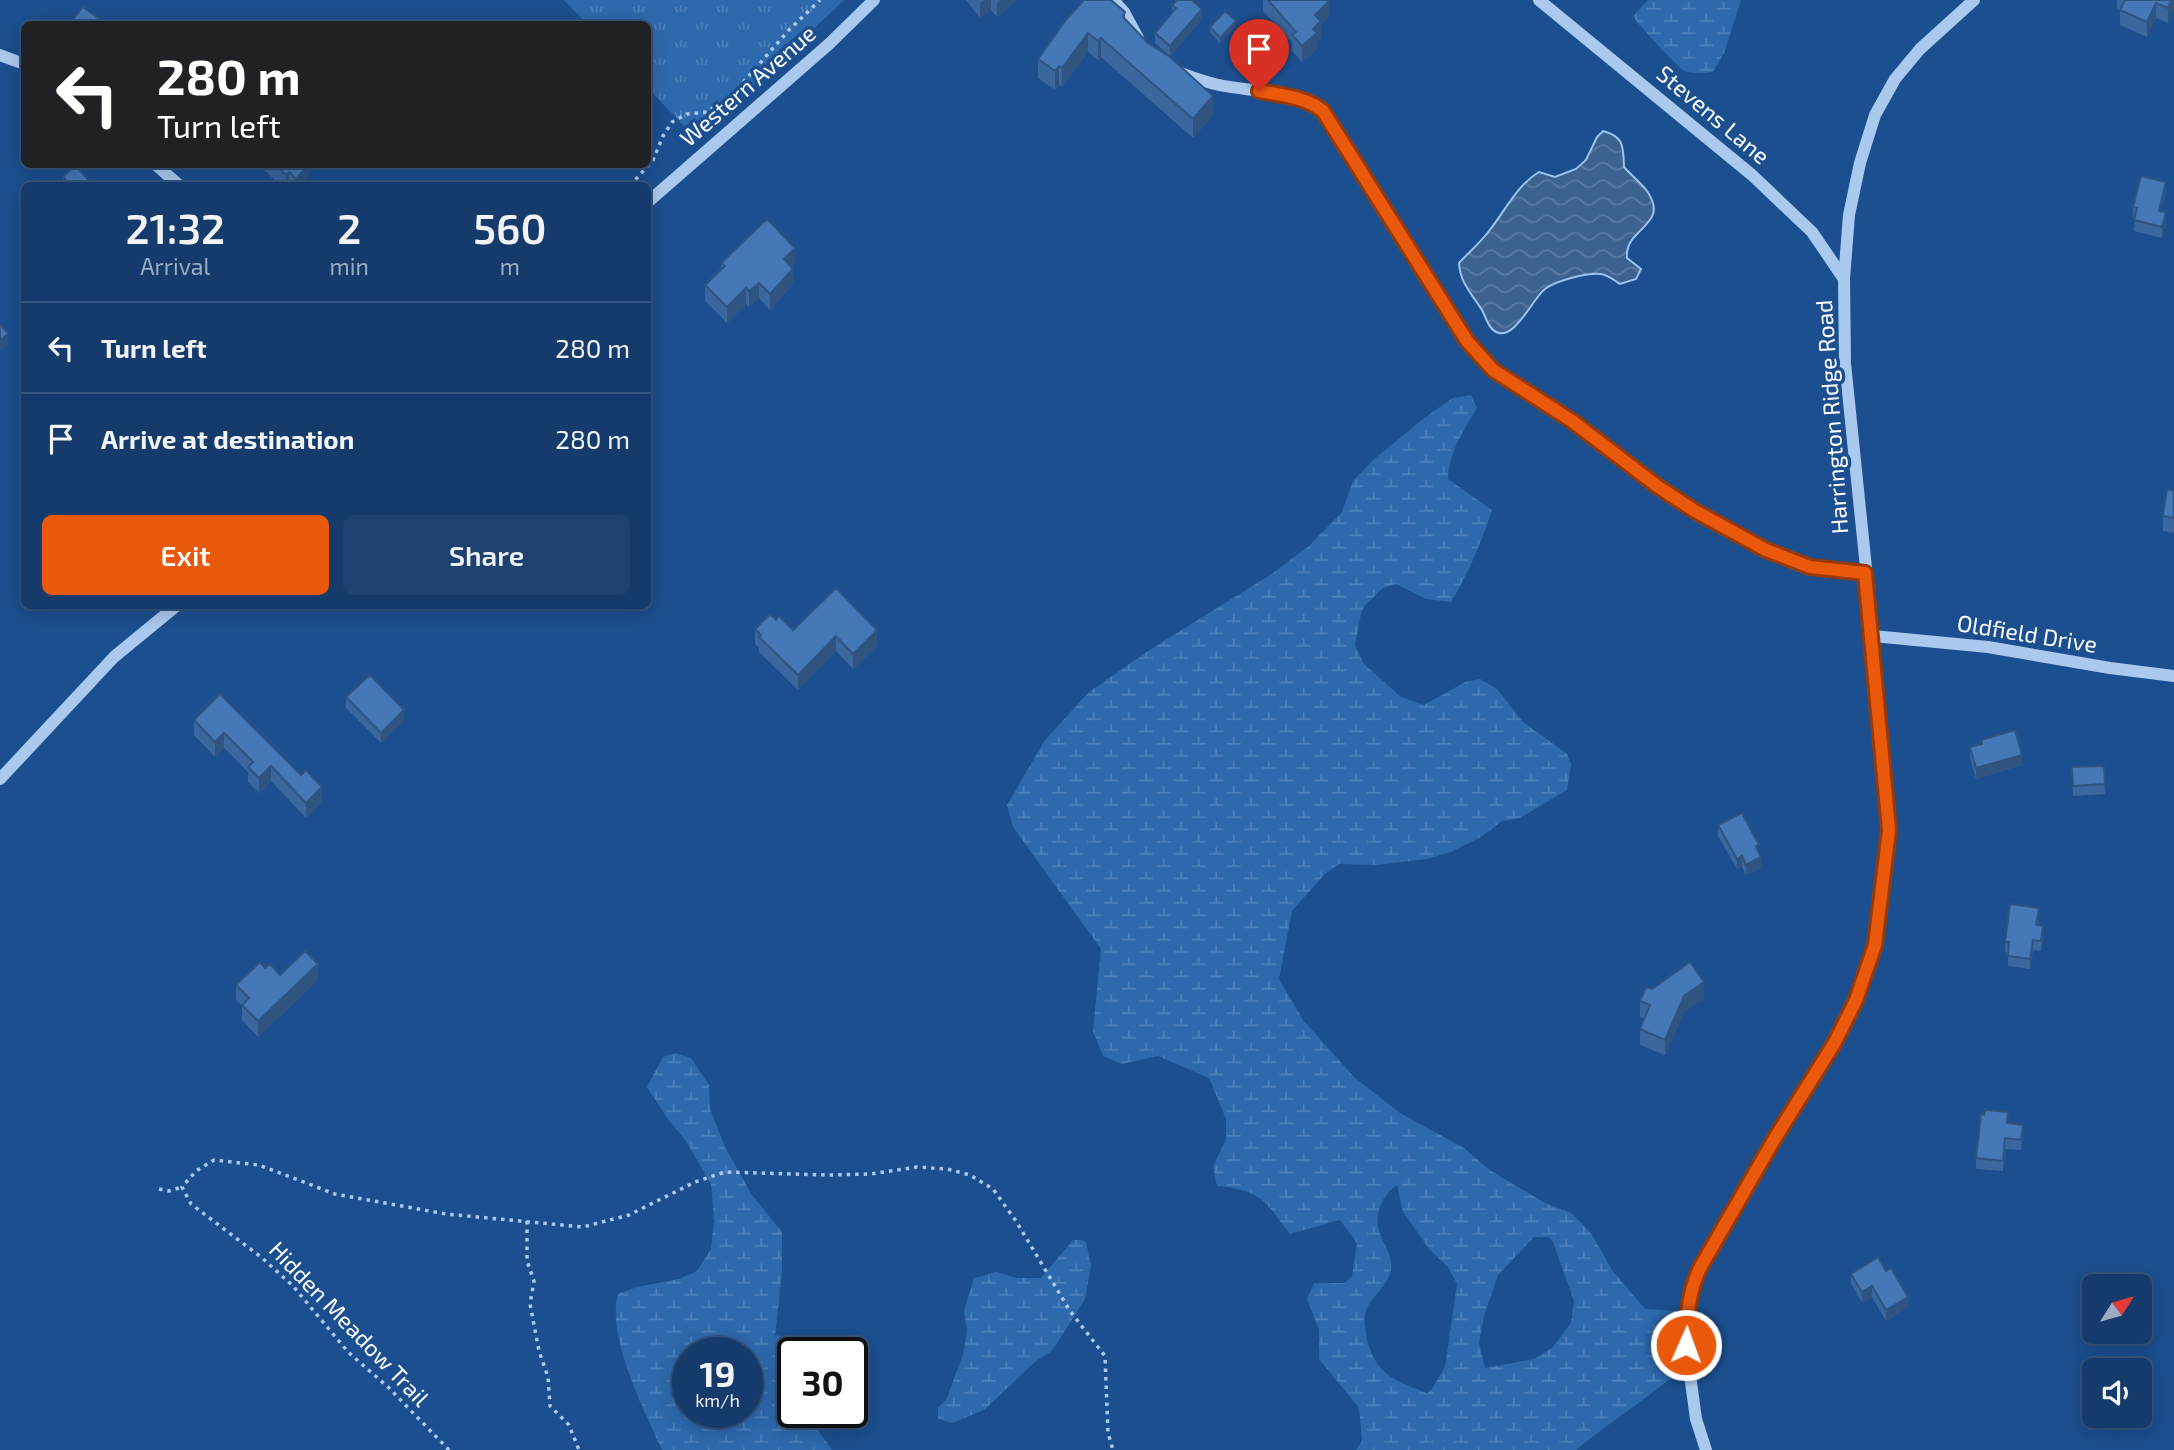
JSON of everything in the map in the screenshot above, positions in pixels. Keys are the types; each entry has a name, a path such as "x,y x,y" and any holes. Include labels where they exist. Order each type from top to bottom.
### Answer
{"street":[{"name":"Western Avenue","path":"651,199 829,44 874,0"},
{"path":"1113,0 1124,12 1148,50"},
{"name":"Stevens Lane","path":"1539,0 1752,175 1812,232 1844,279"},
{"name":"Harrington Ridge Road","path":"1706,1450 1696,1419 1686,1345 1687,1310 1693,1284 1748,1183 1835,1042 1856,1000 1875,945 1889,830 1873,636 1845,363 1844,279 1849,215 1860,163 1875,116 1895,79 1920,49 1975,0"},
{"path":"0,55 21,63"},
{"path":"1165,64 1179,72 1218,85 1275,94 1314,104 1323,111 1467,341 1493,370 1572,421 1657,486 1695,511 1766,550 1810,567 1865,573"},
{"path":"160,168 175,182"},
{"path":"0,779 114,657 172,609"},
{"name":"Oldfield Drive","path":"1873,636 1988,647 2174,676"}],"path":[{"path":"651,162 672,122 687,114 707,112 733,94 789,30 820,0"},
{"path":"634,182 646,168"},
{"path":"159,1189 169,1191 182,1187 196,1171 214,1160 259,1165 335,1194 446,1214 583,1227 629,1215 695,1182 725,1172 870,1174 917,1167 947,1169 970,1175 993,1189 1016,1221 1070,1311 1105,1356 1108,1433 1113,1450"},
{"name":"Hidden Meadow Trail","path":"182,1187 191,1204 261,1257 293,1286 348,1352 388,1387 449,1450"},
{"path":"527,1221 527,1261 534,1281 530,1304 539,1352 548,1377 550,1406 569,1425 579,1450"}],"green space":[{"path":"564,0 844,0 697,140 651,91 651,21 584,21"},
{"path":"1648,0 1741,0 1724,53 1713,72 1684,71 1649,36 1633,16"},
{"path":"1471,395 1477,408 1454,451 1448,479 1492,510 1479,545 1451,602 1426,599 1396,584 1383,588 1365,605 1355,645 1364,664 1401,697 1424,705 1465,682 1480,679 1497,689 1523,722 1567,754 1571,764 1567,790 1520,818 1502,821 1481,837 1451,852 1427,859 1376,865 1339,864 1324,875 1292,911 1279,979 1303,1020 1354,1077 1400,1113 1464,1148 1491,1171 1545,1203 1571,1213 1591,1233 1612,1270 1645,1309 1676,1311 1681,1329 1673,1356 1672,1377 1576,1450 1356,1450 1362,1441 1359,1408 1319,1359 1319,1330 1307,1299 1314,1283 1345,1283 1352,1276 1357,1243 1340,1220 1290,1234 1267,1205 1253,1194 1217,1186 1213,1167 1226,1139 1226,1119 1209,1078 1158,1056 1122,1064 1103,1056 1093,1031 1101,949 1013,827 1007,805 1045,740 1089,692 1148,651 1270,575 1309,546 1342,512 1353,481 1374,459 1453,398","holes":["1397,1185 1403,1212 1430,1250 1448,1267 1457,1284 1445,1367 1427,1393 1387,1374 1374,1358 1366,1334 1367,1308 1385,1284 1391,1267 1389,1253 1379,1231 1379,1211 1383,1199","1534,1237 1549,1237 1553,1242 1574,1301 1571,1323 1552,1348 1534,1359 1485,1368 1479,1343 1484,1316 1498,1275"]},
{"path":"676,1053 691,1058 709,1085 710,1109 725,1147 752,1195 782,1232 782,1271 775,1337 778,1335 781,1337 777,1337 777,1428 817,1428 832,1450 662,1450 637,1394 622,1351 617,1330 618,1294 637,1287 679,1279 697,1271 711,1249 714,1222 711,1184 686,1141 647,1087 663,1057"},
{"path":"1073,1240 1086,1242 1091,1266 1085,1299 1052,1351 1036,1361 984,1410 952,1423 938,1419 938,1408 946,1400 963,1355 967,1330 964,1311 974,1278 996,1272 1017,1278 1041,1278"}],"water":[{"path":"1603,131 1619,140 1623,148 1624,167 1645,188 1653,203 1654,212 1628,248 1627,258 1641,269 1636,279 1620,284 1606,275 1595,274 1556,283 1540,294 1523,318 1510,330 1496,332 1489,325 1464,282 1459,263 1486,235 1531,177 1539,172 1555,177 1576,169 1586,160 1597,137"}],"building":[{"path":"1084,0 1111,0 1125,12 1123,17 1148,43 1170,57 1213,96 1193,119 1101,38 1098,41 1088,33 1062,68 1059,66 1055,71 1038,59"},
{"path":"1177,0 1192,0 1202,9 1170,46 1155,33 1176,8 1172,5"},
{"path":"1268,0 1329,1 1315,15 1321,21 1313,29 1317,33 1302,46 1292,35 1296,32"},
{"path":"2125,0 2171,0 2168,8 2156,3 2147,22 2120,10"},
{"path":"83,7 102,21 71,21"},
{"path":"1225,11 1236,21 1220,38 1210,27"},
{"path":"72,168 78,168 90,182 68,182 63,177"},
{"path":"279,168 306,168 296,179 289,172 286,175"},
{"path":"2141,176 2166,182 2159,211 2166,212 2162,227 2134,220 2137,208 2133,207"},
{"path":"767,219 795,248 784,259 793,269 770,294 759,283 749,291 746,288 727,307 705,285 725,266 721,263"},
{"path":"0,324 8,334 0,340"},
{"path":"2167,489 2174,491 2174,518 2163,516"},
{"path":"836,588 877,630 853,654 836,636 798,675 759,637 761,635 755,629 770,614 776,620 779,616 793,630"},
{"path":"370,675 404,710 381,733 346,697"},
{"path":"220,694 301,775 306,770 322,787 306,803 271,766 259,778 248,767 253,762 224,733 215,742 194,720"},
{"path":"2015,730 2022,755 1976,768 1970,747 1982,744 1981,740"},
{"path":"2104,766 2105,784 2073,786 2072,767"},
{"path":"1742,813 1759,845 1756,846 1761,857 1746,865 1742,856 1737,859 1718,825"},
{"path":"2010,904 2039,908 2036,925 2043,926 2041,941 2033,940 2030,959 2008,956 2009,942 2005,942"},
{"path":"305,951 318,964 258,1021 242,1005 249,998 236,985 260,962 265,968 270,964 280,975"},
{"path":"1690,962 1704,982 1684,996 1665,1040 1640,1029 1650,1005 1640,1001 1646,987 1652,989"},
{"path":"1985,1110 2008,1112 2007,1123 2023,1125 2021,1140 2005,1138 2003,1161 1976,1158 1981,1114 1984,1115"},
{"path":"1878,1257 1886,1271 1891,1268 1908,1297 1886,1310 1872,1286 1862,1292 1851,1274"}],"route":[{"path":"1259,91 1299,99 1314,104 1323,111 1467,341 1479,358 1493,370 1572,421 1657,486 1695,511 1766,550 1810,567 1865,573 1873,636 1889,830 1875,945 1856,1000 1835,1042 1775,1138 1700,1268 1687,1310 1686,1345"}]}
